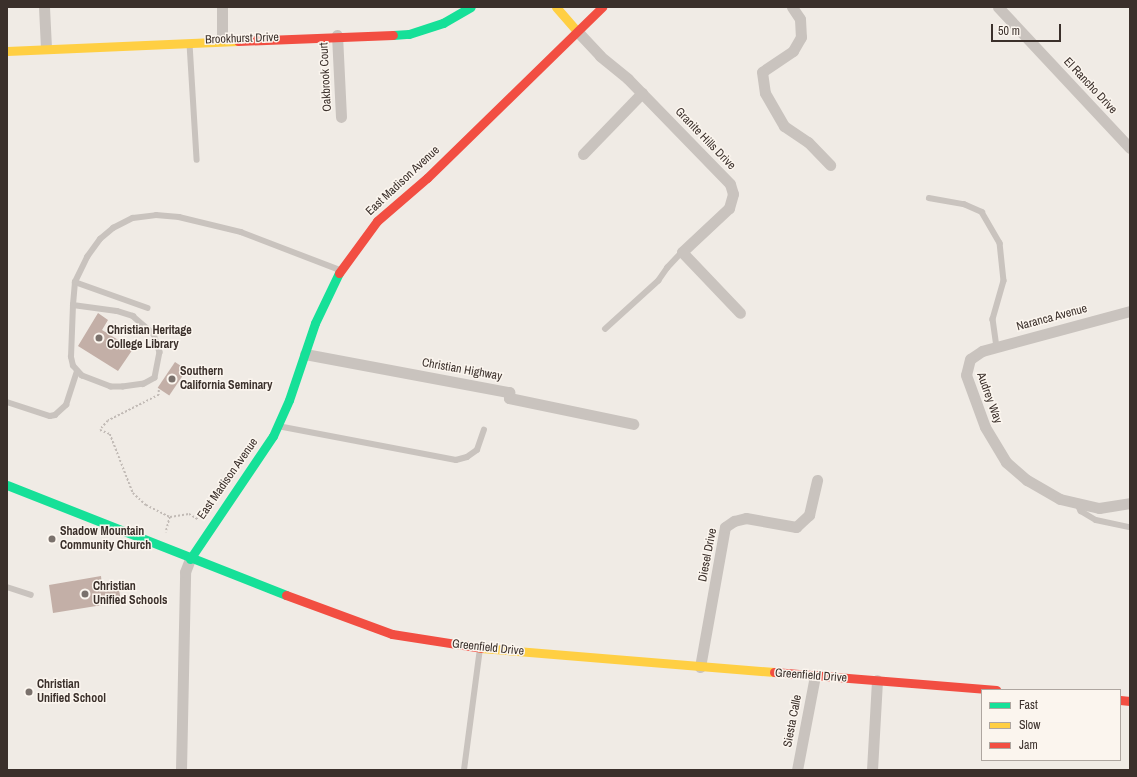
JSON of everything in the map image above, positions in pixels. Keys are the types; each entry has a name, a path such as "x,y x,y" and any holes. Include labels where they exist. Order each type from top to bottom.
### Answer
{"street":[{"path":"44,7 46,48"},
{"path":"222,7 222,40"},
{"name":"Brookhurst Drive","path":"7,51 190,41 338,35 409,34 443,23 471,7"},
{"name":"Granite Hills Drive","path":"556,7 600,56 642,93 730,184 733,194 729,208 682,252"},
{"name":"East Madison Avenue","path":"181,770 184,572 200,541 250,474 278,425 315,324 340,270 376,221 427,178 602,7"},
{"path":"792,7 800,19 801,37 793,51 762,72 765,93 784,126 808,142 830,165"},
{"name":"El Rancho Drive","path":"998,7 1130,148"},
{"name":"Oakbrook Court","path":"338,35 341,117"},
{"path":"583,154 642,93"},
{"path":"682,252 740,314"},
{"name":"Naranca Avenue","path":"982,351 1130,311"},
{"name":"Audrey Way","path":"982,351 970,359 966,375 985,428 1006,462 1027,480 1060,499 1099,508 1130,503"},
{"name":"Christian Highway","path":"305,354 509,392 509,398 633,424"},
{"name":"Diesel Drive","path":"700,667 725,527 734,521 746,518 796,527 809,515 817,480"},
{"name":"Greenfield Drive","path":"7,485 190,559 392,634 480,648 984,689"},
{"name":"Siesta Calle","path":"797,770 815,676"},
{"path":"872,770 877,680"}],"lane":[{"path":"190,41 197,160"},
{"path":"929,198 964,204 982,212 1000,243 1004,281 993,319 997,347"},
{"path":"7,402 50,416 55,415 66,405 77,372 71,357 75,282 86,257 100,239 112,228 133,218 156,215 179,217 241,232 340,270"},
{"path":"605,329 658,281 666,268 682,252"},
{"path":"75,282 148,308"},
{"path":"73,305 117,311 133,316 154,334 160,352 155,378 144,384 111,387 77,372"},
{"path":"278,425 456,460 467,457 477,450 484,430"},
{"path":"1077,503 1081,511 1096,520 1130,527"},
{"path":"7,588 31,595"},
{"path":"464,770 480,648"}],"path":[{"path":"159,390 159,395 108,421 100,430 110,434 133,493 146,505 170,517 189,514 199,520"},
{"path":"166,532 170,517"}],"building":[{"name":"Christian Heritage College Library","path":"98,313 108,320 102,330 133,349 118,371 78,346"},
{"path":"175,362 187,370 169,396 158,388"},
{"name":"Christian Unified Schools","path":"101,576 102,586 118,583 121,602 53,613 49,585"}],"traffic: fast":[{"path":"393,35 409,34 443,23 471,7"},
{"path":"190,559 273,436 289,400 315,323 339,273"},
{"path":"7,485 286,595"}],"traffic: slow":[{"path":"556,7 577,31"},
{"path":"7,51 238,41"},
{"path":"481,648 774,672"}],"traffic: jam":[{"path":"339,273 377,221 427,178 602,7"},
{"path":"238,41 393,35"},
{"path":"286,595 392,634 481,648"},
{"path":"774,672 984,689"},
{"path":"1121,700 1130,701"}],"place":[{"name":"Christian Heritage College Library","path":"99,338"},
{"name":"Southern California Seminary","path":"172,379"},
{"name":"Shadow Mountain Community Church","path":"52,539"},
{"name":"Christian Unified Schools","path":"85,594"},
{"name":"Christian Unified School","path":"29,692"}]}
